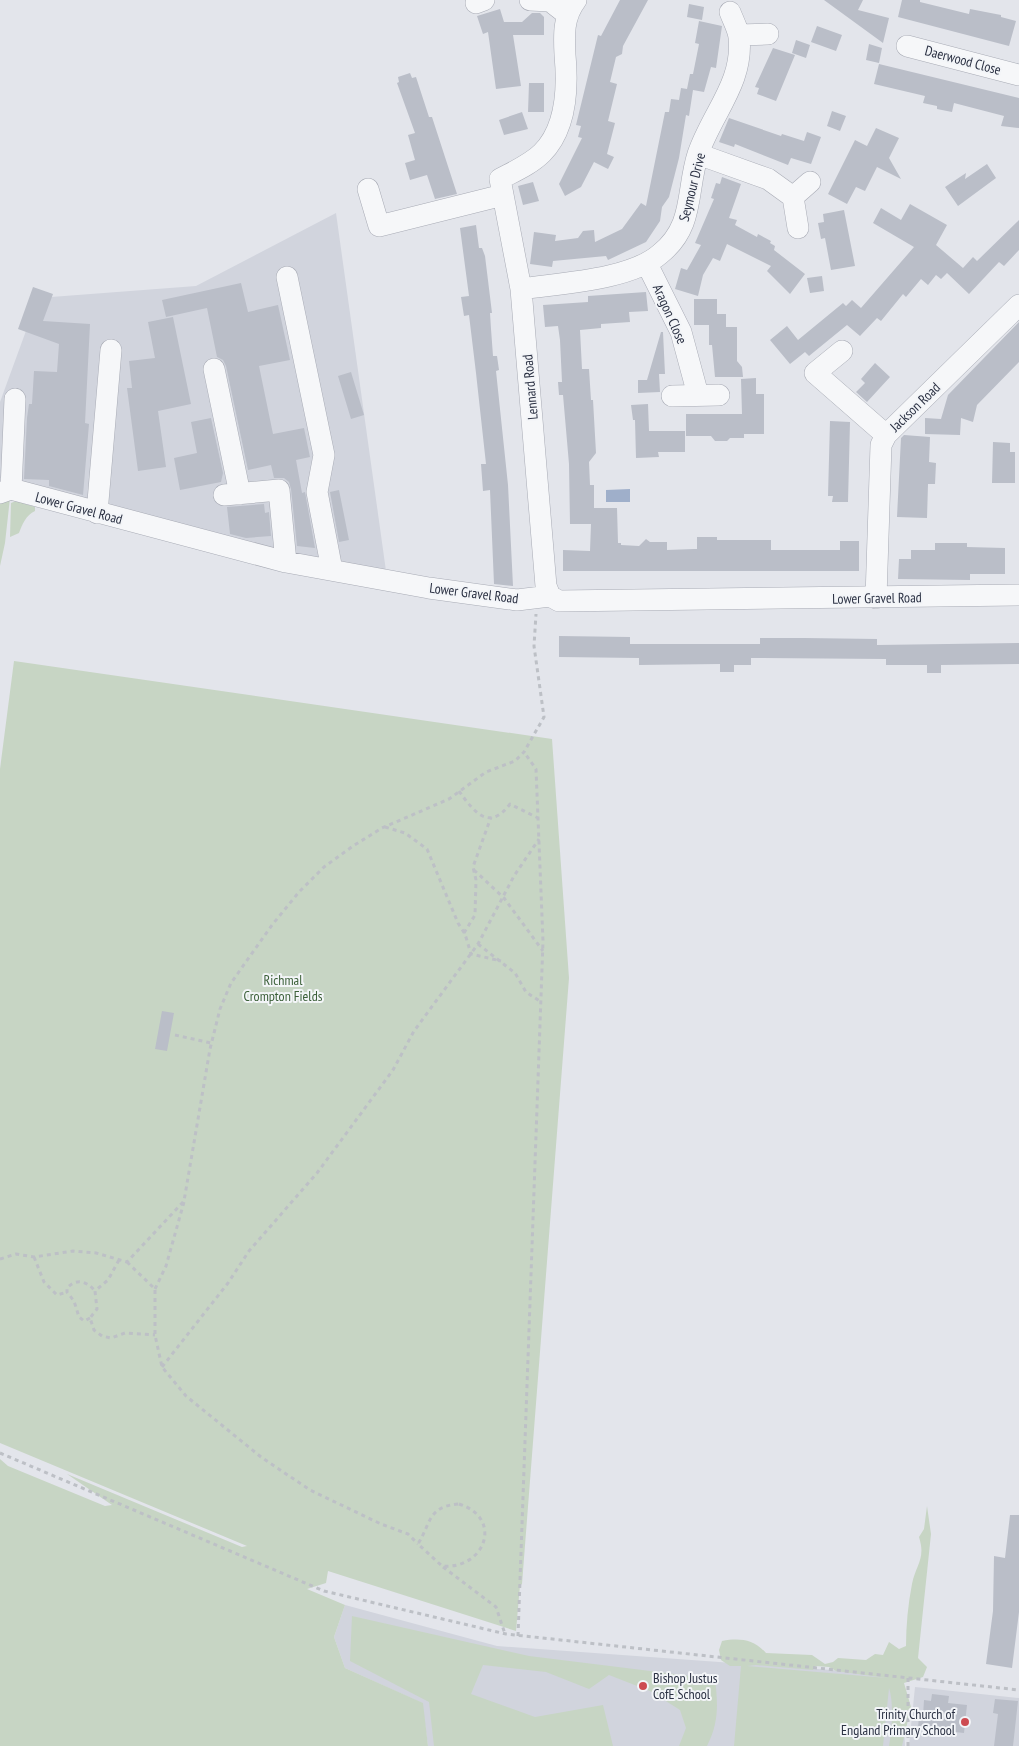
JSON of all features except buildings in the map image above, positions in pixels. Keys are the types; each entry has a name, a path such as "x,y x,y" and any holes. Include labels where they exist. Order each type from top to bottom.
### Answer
{"street":[{"path":"368,190 379,226 502,187 538,156 556,131 566,97 563,40 572,7 550,1 530,0"},
{"name":"Seymour Drive","path":"522,289 620,273 647,264 667,248 680,231 690,205 698,154 732,88 739,57 739,35 730,12"},
{"path":"739,35 768,34"},
{"name":"Daerwood Close","path":"906,46 1019,75"},
{"path":"698,154 768,179 792,197 798,228"},
{"path":"792,197 810,182"},
{"name":"Lennard Road","path":"502,187 522,289 546,586 550,596"},
{"name":"Aragon Close","path":"647,264 681,332 698,396"},
{"path":"288,277 324,455 317,492 332,570"},
{"name":"Jackson Road","path":"876,598 881,445 886,435 1019,305"},
{"path":"97,513 110,350"},
{"path":"842,351 815,373 886,435"},
{"path":"214,369 232,494 279,490 286,562"},
{"path":"672,396 719,395"},
{"path":"5,491 15,399"},
{"name":"Lower Gravel Road","path":"5,491 286,562 430,588 517,600 550,596 559,601 1019,595"}],"path":[{"path":"506,1634 496,1607 442,1566 408,1534 381,1524 310,1490 262,1457 186,1396 162,1367 155,1335 155,1289 166,1266 184,1201 211,1043 220,1009 231,983 272,925 299,892 324,867 384,827 449,799 486,772 515,761 524,752 544,717 534,646 536,612 550,596"},
{"path":"518,1636 543,951 536,769 524,752"},
{"path":"460,791 470,808 482,817 503,814 510,804 538,819"},
{"path":"464,933 475,915 474,870 491,817"},
{"path":"384,827 405,834 427,850 464,933 471,954"},
{"path":"162,1367 228,1283 249,1251 317,1173 393,1070 414,1030 478,944 514,876 539,839"},
{"path":"474,870 504,898 543,951"},
{"path":"478,944 515,973 526,992 541,1002"},
{"path":"471,954 500,962"},
{"path":"175,1035 211,1043"},
{"path":"127,1262 184,1201"},
{"path":"0,1259 16,1254 34,1257 73,1251 96,1253 127,1262 155,1289"},
{"path":"34,1257 48,1288 58,1295 67,1292"},
{"path":"95,1291 108,1280 119,1260"},
{"path":"76,1281 87,1284 95,1291 97,1309 90,1318 84,1320 79,1317 74,1300 67,1292 67,1288 76,1281"},
{"path":"90,1318 94,1330 102,1336 111,1338 125,1333 155,1335"},
{"path":"0,1453 324,1591 506,1634 1019,1690"},
{"path":"418,1544 425,1532 427,1523 440,1508 459,1504 476,1513 485,1530 481,1549 468,1563 457,1566 442,1566"},
{"path":"908,1678 908,1746"}],"shaded area":[{"path":"336,213 386,571 231,544 0,478 0,402 38,298 196,286"},
{"name":"Bishop Justus CofE School","path":"345,1605 497,1646 901,1675 905,1746 428,1746 422,1703 345,1668 334,1637"},
{"name":"Trinity Church of England Primary School","path":"915,1687 1019,1698 1019,1746 909,1746"}],"green space":[{"path":"0,485 11,489 5,543 0,566"},
{"path":"16,501 35,507 35,511 27,518 19,533 10,537 11,503"},
{"name":"Richmal Crompton Fields","path":"14,661 552,739 569,978 522,1584 520,1585 516,1631 328,1571 326,1583 307,1589 345,1605 334,1637 345,1668 423,1703 428,1746 0,1746 0,1459 8,1466 105,1506 112,1505 67,1474 242,1547 247,1546 0,1443 0,769"},
{"path":"927,1506 931,1534 918,1658 927,1667 923,1677 904,1683 911,1707 902,1746 889,1746 892,1701 889,1688 883,1746 734,1746 741,1666 730,1666 721,1660 719,1650 722,1641 751,1642 766,1653 812,1655 825,1664 833,1662 838,1658 866,1660 875,1654 883,1655 889,1642 899,1649 906,1646 909,1599 921,1556 919,1537 924,1529","holes":["756,1665 813,1670 816,1666 829,1667 836,1671 887,1678 747,1666"]},
{"path":"352,1616 529,1656 715,1679 717,1705 714,1729 707,1746 679,1746 686,1728 680,1710 650,1691 609,1675 589,1689 546,1672 483,1665 471,1694 535,1717 603,1705 613,1746 434,1746 429,1702 350,1661"}],"water":[{"path":"630,489 630,502 606,502 606,490"}],"place":[{"name":"Bishop Justus CofE School","path":"643,1686"},
{"name":"Trinity Church of England Primary School","path":"965,1722"}]}
